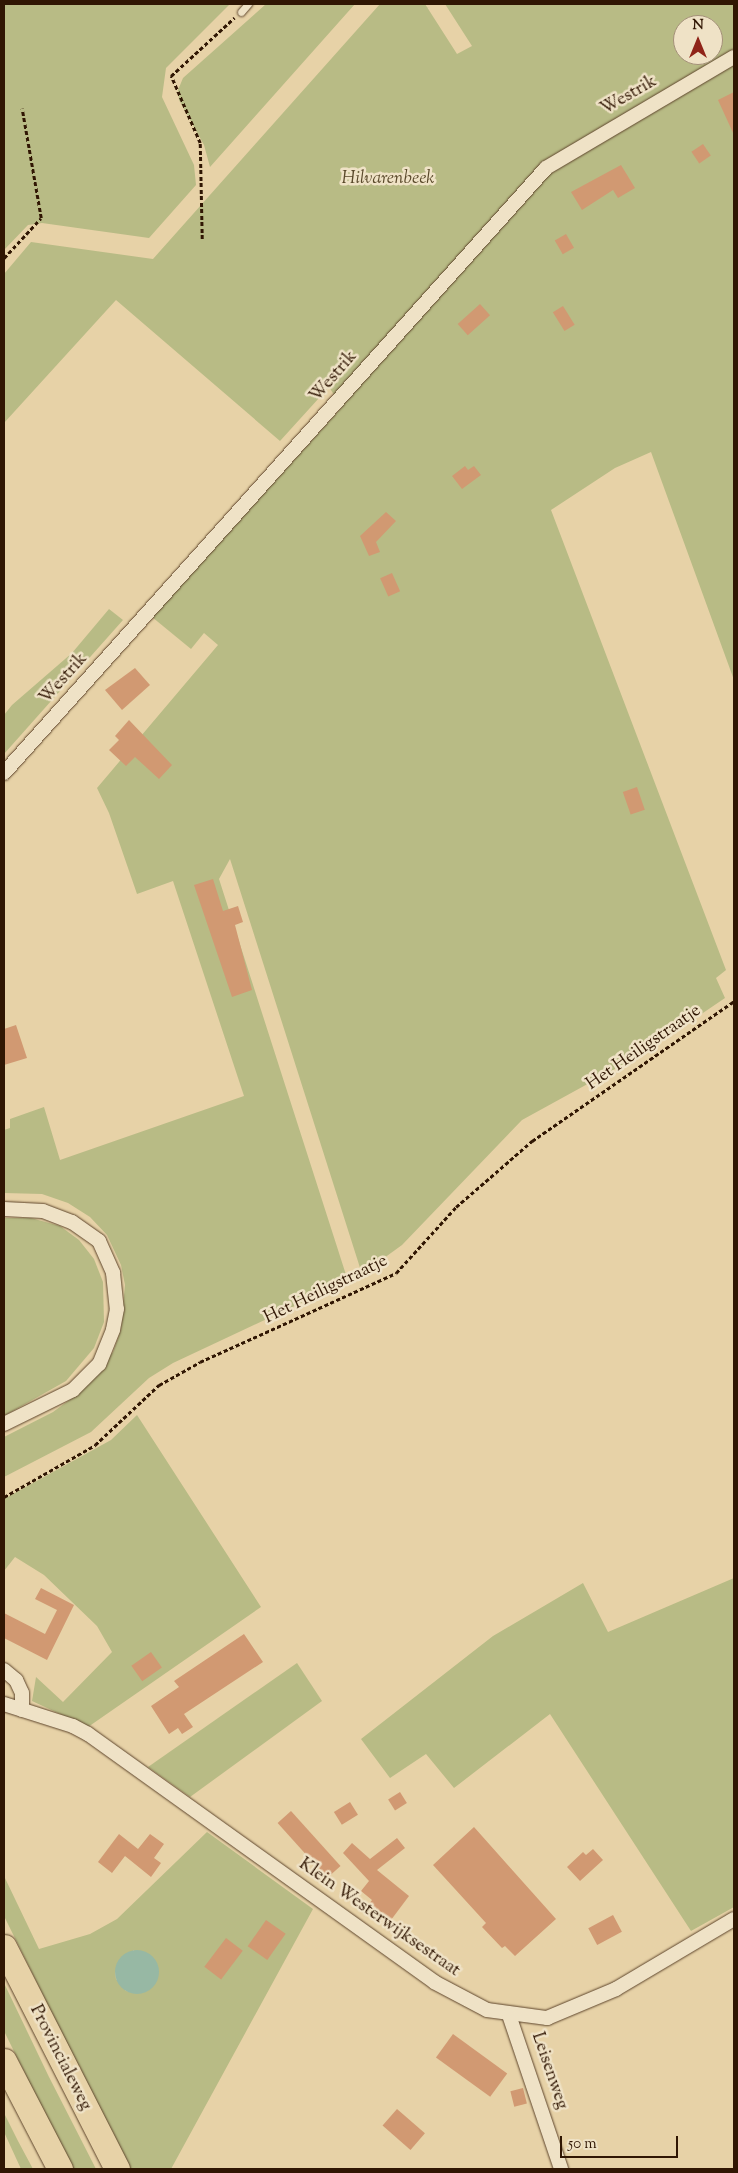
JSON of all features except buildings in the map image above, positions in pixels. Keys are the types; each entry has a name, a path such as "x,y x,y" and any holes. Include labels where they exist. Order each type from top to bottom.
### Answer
{"highway":[{"name":"Provincialeweg","path":"4,1947 117,2169"},
{"path":"4,2061 60,2169"}],"street":[{"name":"Westrik","path":"4,773 546,168 579,146 734,57"},
{"path":"4,1209 43,1211 72,1222 99,1241 113,1273 116,1309 113,1330 99,1364 73,1390 4,1424"},
{"path":"4,1670 16,1680 22,1693 22,1710"},
{"name":"Klein Westerwijksestraat","path":"4,1704 88,1734 434,1982 487,2010 509,2015 547,2018 616,1989 734,1919"},
{"name":"Leisenweg","path":"509,2015 561,2169"}],"lane":[{"path":"240,4 241,12"},
{"path":"241,12 248,4"}],"path":[{"path":"202,239 200,144 171,76 241,12"},
{"path":"4,258 41,218 22,109"},
{"name":"Het Heiligstraatje","path":"4,1497 95,1445 159,1385 200,1362 396,1273 456,1208 532,1141 734,1001"}],"green space":[{"path":"4,4 230,4 166,68 162,97 194,165 196,185 149,238 42,223 28,225 4,250"},
{"path":"266,4 355,4 210,167 204,145 179,100 178,90 183,78"},
{"name":"Hilvarenbeek","path":"380,4 425,4 457,54 472,46 445,4 734,4 734,680 651,452 615,468 551,510 726,970 716,978 725,998 644,1053 522,1120 402,1245 362,1274 230,859 219,879 348,1281 173,1363 149,1378 91,1432 4,1477 4,1437 53,1412 79,1393 113,1352 121,1329 125,1285 121,1265 107,1235 90,1217 68,1203 42,1194 4,1193 4,1130 10,1128 10,1119 44,1107 60,1160 244,1096 173,881 137,894 109,813 97,788 218,645 204,633 191,649 152,617 342,407 329,387 280,441 116,300 4,423 4,274 31,242 153,259"},
{"path":"109,609 123,620 4,754 4,715 12,705 72,653"},
{"path":"4,1218 31,1218 60,1226 79,1240 94,1259 103,1282 104,1322 94,1348 66,1381 4,1416"},
{"path":"137,1415 261,1607 88,1727 32,1701 36,1677 63,1702 112,1652 97,1626 44,1575 15,1557 4,1571 4,1499 111,1440"},
{"path":"734,1578 734,1907 691,1931 550,1714 454,1788 426,1754 390,1778 361,1739 493,1636 583,1583 608,1632"},
{"path":"297,1663 322,1701 190,1797 148,1767"},
{"path":"207,1832 313,1909 171,2169 129,2169 4,1916 4,1876 39,1949 90,1934 117,1919","holes":["134,1950 141,1993 126,1991 116,1979 115,1972"]},
{"path":"4,1983 96,2169 72,2169 4,2031"},
{"path":"4,2113 33,2169 21,2169 4,2132"}],"shaded area":[{"path":"137,1950 149,1954 155,1960 159,1972 155,1984 149,1990 137,1994 125,1990 119,1984 115,1972 119,1960 125,1954"}]}
